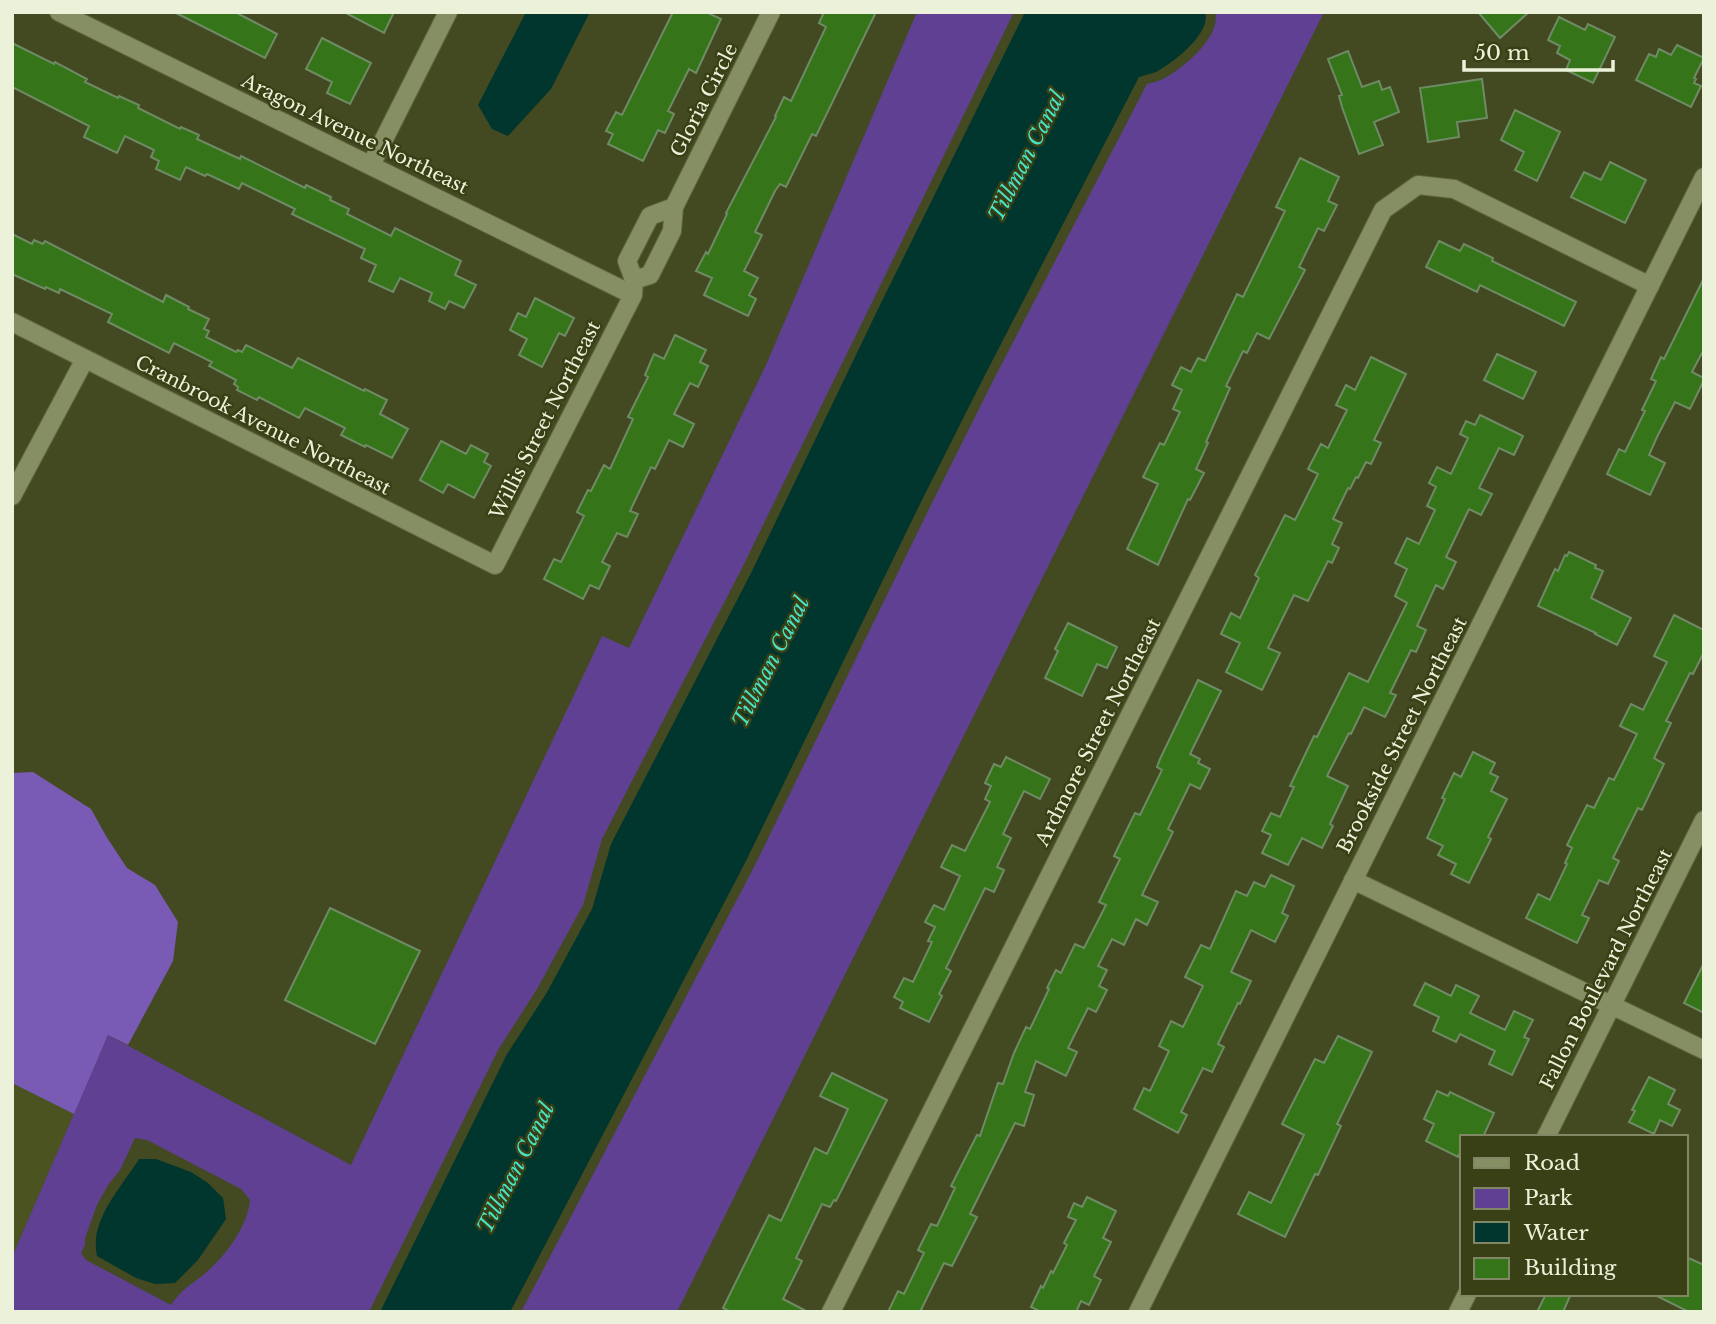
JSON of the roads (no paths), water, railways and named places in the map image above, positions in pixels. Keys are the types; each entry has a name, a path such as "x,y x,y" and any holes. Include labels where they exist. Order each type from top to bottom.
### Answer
{"street":[{"name":"Aragon Avenue Northeast","path":"59,12 371,165 634,287"},
{"path":"371,165 449,12"},
{"name":"Gloria Circle","path":"634,287 650,275 672,231 674,207 771,12"},
{"name":"Brookside Street Northeast","path":"1138,1312 1704,177"},
{"name":"Ardmore Street Northeast","path":"831,1312 1383,210 1418,185 1454,189 1650,286"},
{"path":"634,287 627,261 645,224 650,216 674,207"},
{"name":"Willis Street Northeast","path":"495,565 634,287"},
{"name":"Cranbrook Avenue Northeast","path":"12,323 495,565"},
{"path":"12,496 85,359"},
{"name":"Fallon Boulevard Northeast","path":"1547,1135 1704,820"},
{"path":"1353,880 1704,1050"},
{"path":"1458,1312 1466,1296"}],"water":[{"path":"526,12 590,12 551,89 508,136 492,129 478,105"},
{"name":"Tillman Canal","path":"1025,12 1205,12 1206,20 1197,38 1181,55 1156,72 1139,77 921,502 745,863 510,1312 380,1312 507,1054 546,994 592,909 611,844 751,573"},
{"path":"139,1159 156,1159 191,1172 208,1183 223,1198 226,1219 198,1260 175,1283 155,1284 136,1278 97,1256 96,1243 102,1217"}]}
